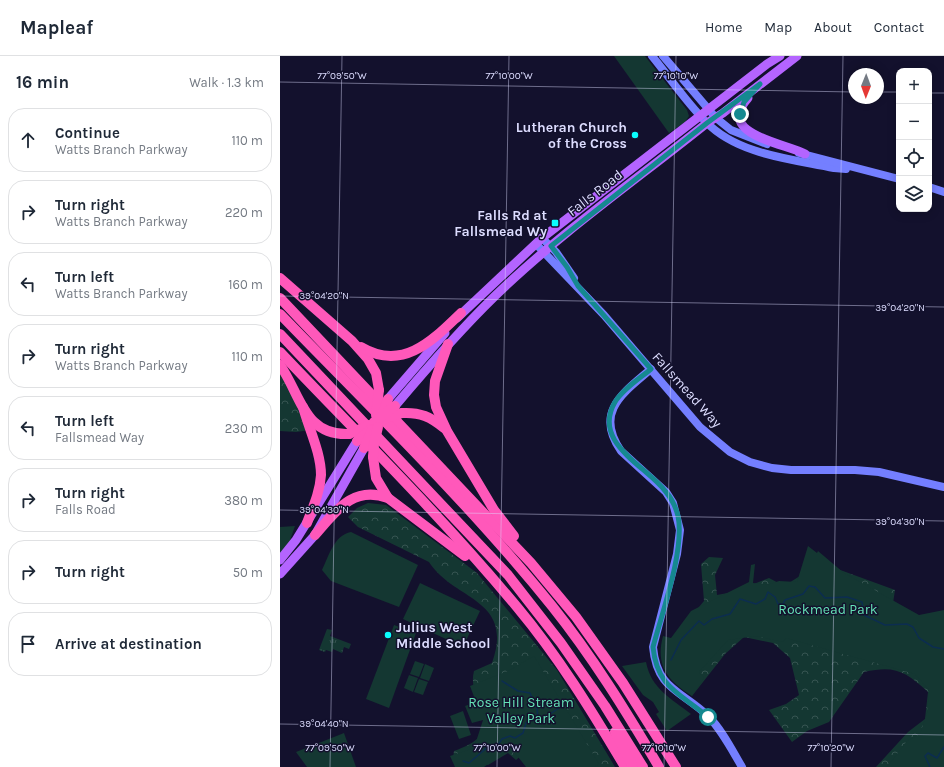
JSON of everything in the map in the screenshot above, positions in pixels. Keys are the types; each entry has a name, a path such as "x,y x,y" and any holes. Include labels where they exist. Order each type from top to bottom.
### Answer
{"highway":[{"path":"280,278 352,341 373,366 379,390 373,457 376,478 388,498"},
{"path":"280,298 531,563 576,617 624,683 676,767"},
{"path":"352,341 371,352 390,356 403,354 429,343 461,313"},
{"path":"280,314 474,515 547,601 620,700 659,767"},
{"path":"280,334 508,575 561,643 588,681 643,767"},
{"path":"448,344 437,374 434,395 436,407 447,431 494,510 520,545 531,563"},
{"path":"280,352 418,497 517,607 575,686 625,767"},
{"path":"280,366 288,377 303,407 313,421 323,430 332,433 349,434 376,421 395,406"},
{"path":"395,406 425,415 447,431"},
{"path":"361,445 376,421 395,406"},
{"path":"303,407 317,454 321,475 316,498 307,523"},
{"path":"316,535 338,508 347,502 368,494 378,494 388,498 464,554 517,607"},
{"path":"588,681 633,767"}],"main road":[{"name":"Falls Road","path":"395,406 461,313 539,241 780,56"},
{"name":"Falls Road","path":"395,406 448,344 494,297 548,249 707,123 716,118 797,56"},
{"path":"760,84 742,107 740,117 743,126 753,134 805,154"},
{"path":"280,560 296,540 361,445"},
{"path":"280,574 316,535 361,445"}],"street":[{"path":"652,56 704,113 716,118 731,130 749,138 782,149 896,178"},
{"path":"663,56 704,113 707,123 726,138 762,153 834,168 861,170"},
{"path":"932,188 944,192"},
{"name":"Fallsmead Way","path":"539,241 548,249 578,286 700,427 730,452 750,462 791,470 855,470 879,472 944,487"},
{"path":"651,369 614,403 610,419 610,429 616,444 621,451 666,492 673,503 679,523 680,539 653,647 654,662 664,681 708,717 724,737 742,767"}],"green space":[{"path":"614,56 645,56 687,110 689,116 685,122 669,133"},
{"path":"280,365 310,430 296,432 280,431"},
{"path":"368,503 386,505 477,573 557,670 615,767 582,767 527,750 516,760 508,753 488,765 453,758 454,751 472,743 482,734 485,725 484,716 473,683 474,671 492,663 497,642 495,625 489,613 440,575 429,562 358,527 348,517 357,508"},
{"path":"295,526 285,555 280,558 280,527"},
{"path":"351,532 418,565 399,607 331,581 322,570 336,542 340,537"},
{"name":"Rockmead Park","path":"808,546 817,553 818,551 844,573 919,615 944,610 944,767 887,767 907,741 920,734 927,713 929,690 915,674 786,638 783,642 756,636 728,640 699,672 704,678 692,696 676,685 666,672 662,664 661,656 663,636 671,638 691,611 749,582 751,565 755,564 753,583 767,585 779,581 797,582"},
{"name":"Rockmead Park","path":"709,557 723,558 715,575 717,595 733,592 769,578 784,586 800,576 832,567 895,590 893,603 917,616 944,767 876,767 908,732 925,719 928,692 913,679 892,670 884,669 864,672 829,722 807,731 792,742 769,710 786,704 799,695 790,658 773,643 744,637 725,654 692,696 679,684 674,637 704,601 701,564"},
{"path":"420,583 480,611 463,647 403,619"},
{"path":"394,625 416,633 389,708 366,699"},
{"path":"327,629 332,630 330,636 351,644 349,649 344,647 342,653 333,649 332,652 319,650"},
{"name":"Rose Hill Stream Valley Park","path":"534,656 599,764 594,767 526,767 511,748 484,767 455,767 450,756 474,748 483,720 472,723 465,706 476,702 470,686 508,671"},
{"path":"415,661 424,664 419,677 410,674"},
{"path":"646,662 652,679 657,686 691,714 667,731 656,714 659,712 653,702 643,695 622,666"},
{"path":"425,664 434,668 429,681 420,678"},
{"path":"409,675 418,678 413,692 404,688"},
{"path":"419,679 428,682 423,695 414,692"},
{"path":"463,711 471,735 459,739 450,716"},
{"path":"344,733 356,767 307,767 296,752"}],"waterway":[{"path":"671,660 681,640 699,621 704,625 712,619 730,614 740,599 756,604 765,599 768,592 775,597 778,604 783,604 785,600 803,594 809,586 815,587 825,598 847,597 862,602 864,615 885,625 907,624 913,627 919,638 933,647 944,649"},
{"path":"502,681 518,691 530,693 537,709 538,720"},
{"path":"463,761 469,763 490,745 495,749 502,739 510,736 515,738 523,733 526,723 529,720 541,720 562,706"},
{"path":"930,767 925,756 928,753 937,758 944,747"}],"place":[{"name":"Lutheran Church of the Cross","path":"635,135"},
{"name":"Falls Rd at Fallsmead Wy","path":"555,223"},
{"name":"Julius West Middle School","path":"388,635"}],"route":[{"path":"708,717 664,681 654,662 653,647 680,539 678,516 673,503 666,492 658,483 621,451 616,444 610,429 610,419 614,403 651,369 578,286 567,267 551,246 707,123 723,113 760,84 744,102 740,114"}]}
